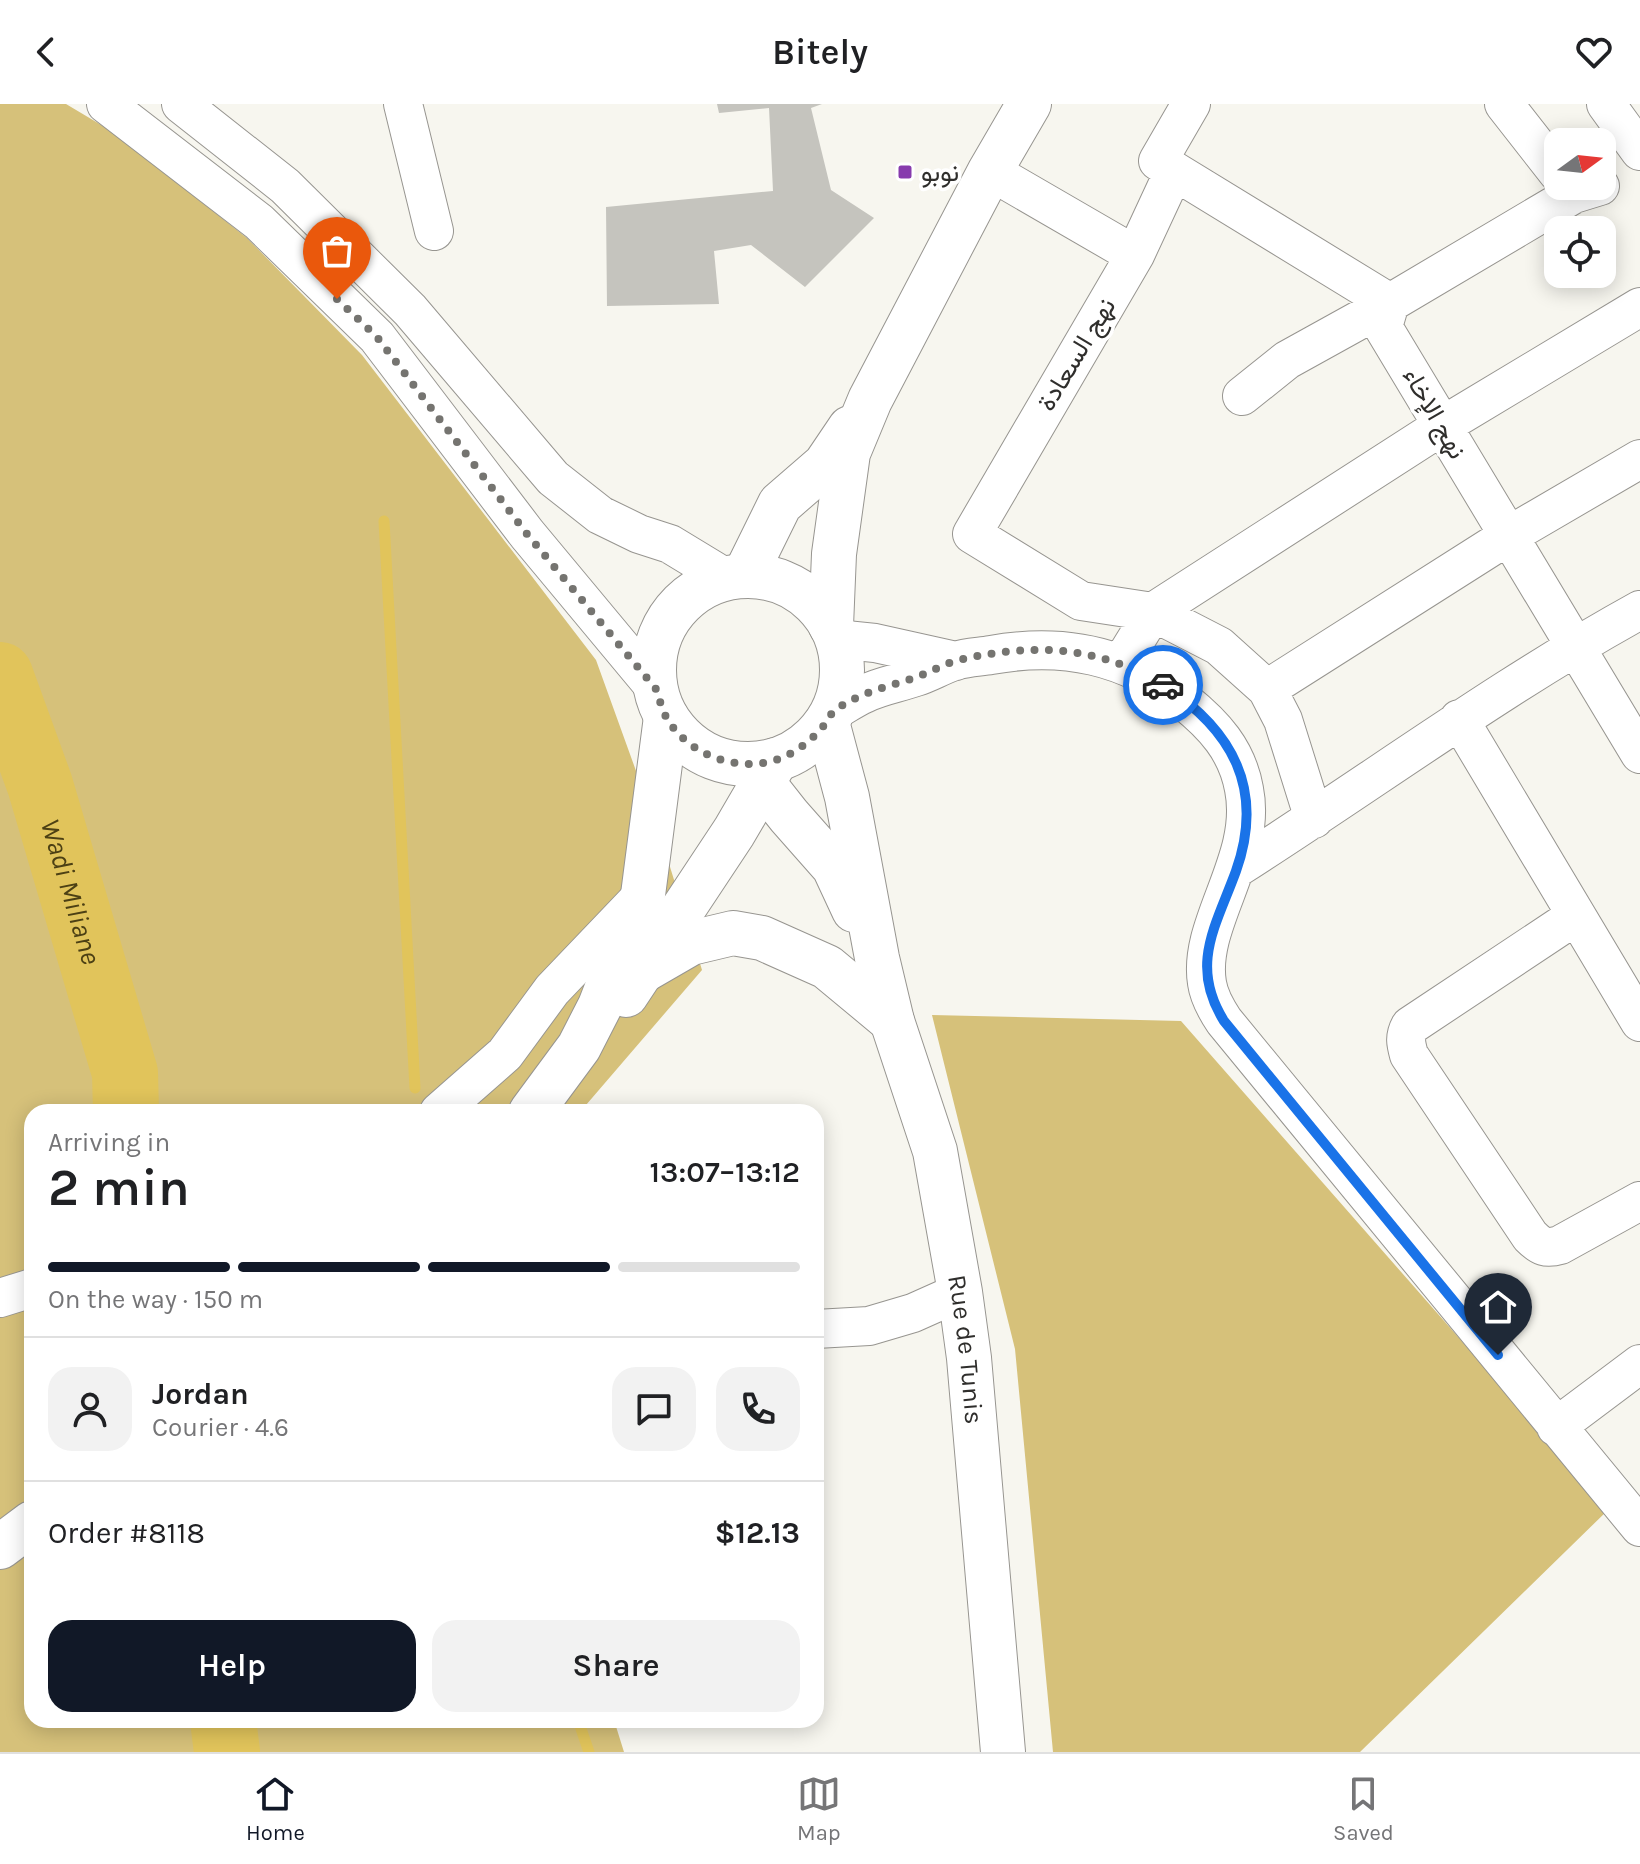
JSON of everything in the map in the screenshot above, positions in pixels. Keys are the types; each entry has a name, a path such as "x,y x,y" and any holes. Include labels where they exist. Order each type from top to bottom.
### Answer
{"main road":[{"path":"579,1047 610,1023 640,972 734,832 762,769 805,745 830,717 840,688 842,663 834,632 834,554 848,453 870,400 990,171 1029,104"},
{"path":"735,577 780,504 825,465 870,400"},
{"path":"537,1104 579,1047 610,982 643,895 661,703 654,659 662,632 677,607 699,589 735,577 771,578 796,588 816,605 834,632"},
{"path":"661,703 686,741 704,754 762,769 834,867 877,958"},
{"path":"830,717 877,958"},
{"path":"640,972 691,943 733,933 762,938 827,967 892,1021"},
{"name":"Rue de Tunis","path":"877,958 892,1021 935,1151 960,1292 969,1358 1003,1752"},
{"path":"0,1547 24,1529"}],"street":[{"path":"106,104 259,222 377,337 661,703"},
{"path":"181,104 285,186 410,310 553,478 600,515 639,534 670,544 735,577"},
{"path":"403,104 434,231"},
{"name":"نهج السعادة","path":"1153,612 1081,601 972,534 1135,255 1191,104"},
{"path":"1504,104 1544,147"},
{"path":"1606,104 1640,151"},
{"path":"1166,166 1390,303"},
{"path":"990,171 1135,255"},
{"path":"1616,179 1640,175"},
{"path":"1242,396 1287,360 1390,303 1556,200"},
{"name":"نهج الإخاء","path":"1390,303 1383,327 1640,754"},
{"path":"1121,664 1153,612 1442,426 1640,307"},
{"path":"1267,689 1508,536 1640,459"},
{"path":"1237,868 1459,719 1574,646 1640,610"},
{"path":"1153,612 1219,646 1267,689 1283,720 1314,819"},
{"path":"834,632 956,661"},
{"path":"830,717 866,693 956,661 1034,648 1074,651 1136,669 1172,691 1211,723 1233,752 1245,790 1245,831 1237,868 1208,950 1207,982 1212,1002 1234,1033 1640,1527"},
{"path":"1459,719 1574,917 1640,1022"},
{"path":"448,1104 505,1054 552,990 643,895"},
{"path":"1574,917 1410,1026 1405,1035 1406,1044 1409,1055 1539,1245 1546,1248 1560,1245 1640,1201"},
{"path":"0,1298 24,1290"},
{"path":"824,1329 869,1326 913,1313 960,1292"},
{"path":"1556,1427 1640,1364"}],"shaded area":[{"path":"0,104 66,104 113,132 247,238 362,355 596,660 666,854 702,970 587,1104 24,1104 24,1728 616,1728 624,1752 0,1752"},
{"path":"932,1015 1181,1021 1609,1509 1360,1752 1053,1752 1015,1349"}],"building":[{"path":"717,104 822,104 811,108 831,190 874,218 805,287 751,245 714,251 719,304 607,306 606,207 773,191 769,108 719,113"}],"waterway":[{"path":"384,521 415,1088"},
{"name":"Wadi Miliane","path":"0,675 40,785 125,1073 126,1104"},
{"name":"Wadi Miliane","path":"224,1728 227,1752"},
{"path":"581,1728 589,1752"}],"way so far":[{"path":"337,299 377,337 527,534 656,689 666,717 686,741 704,754 748,764 776,760 805,745 827,722 832,712 866,693 956,661 998,653 1034,648 1074,651 1136,669 1163,685"}],"place":[{"name":"نوبو","path":"905,172"}],"route":[{"path":"1163,685 1211,723 1233,752 1245,790 1245,831 1237,868 1208,950 1207,982 1212,1002 1224,1021 1498,1355"}]}
